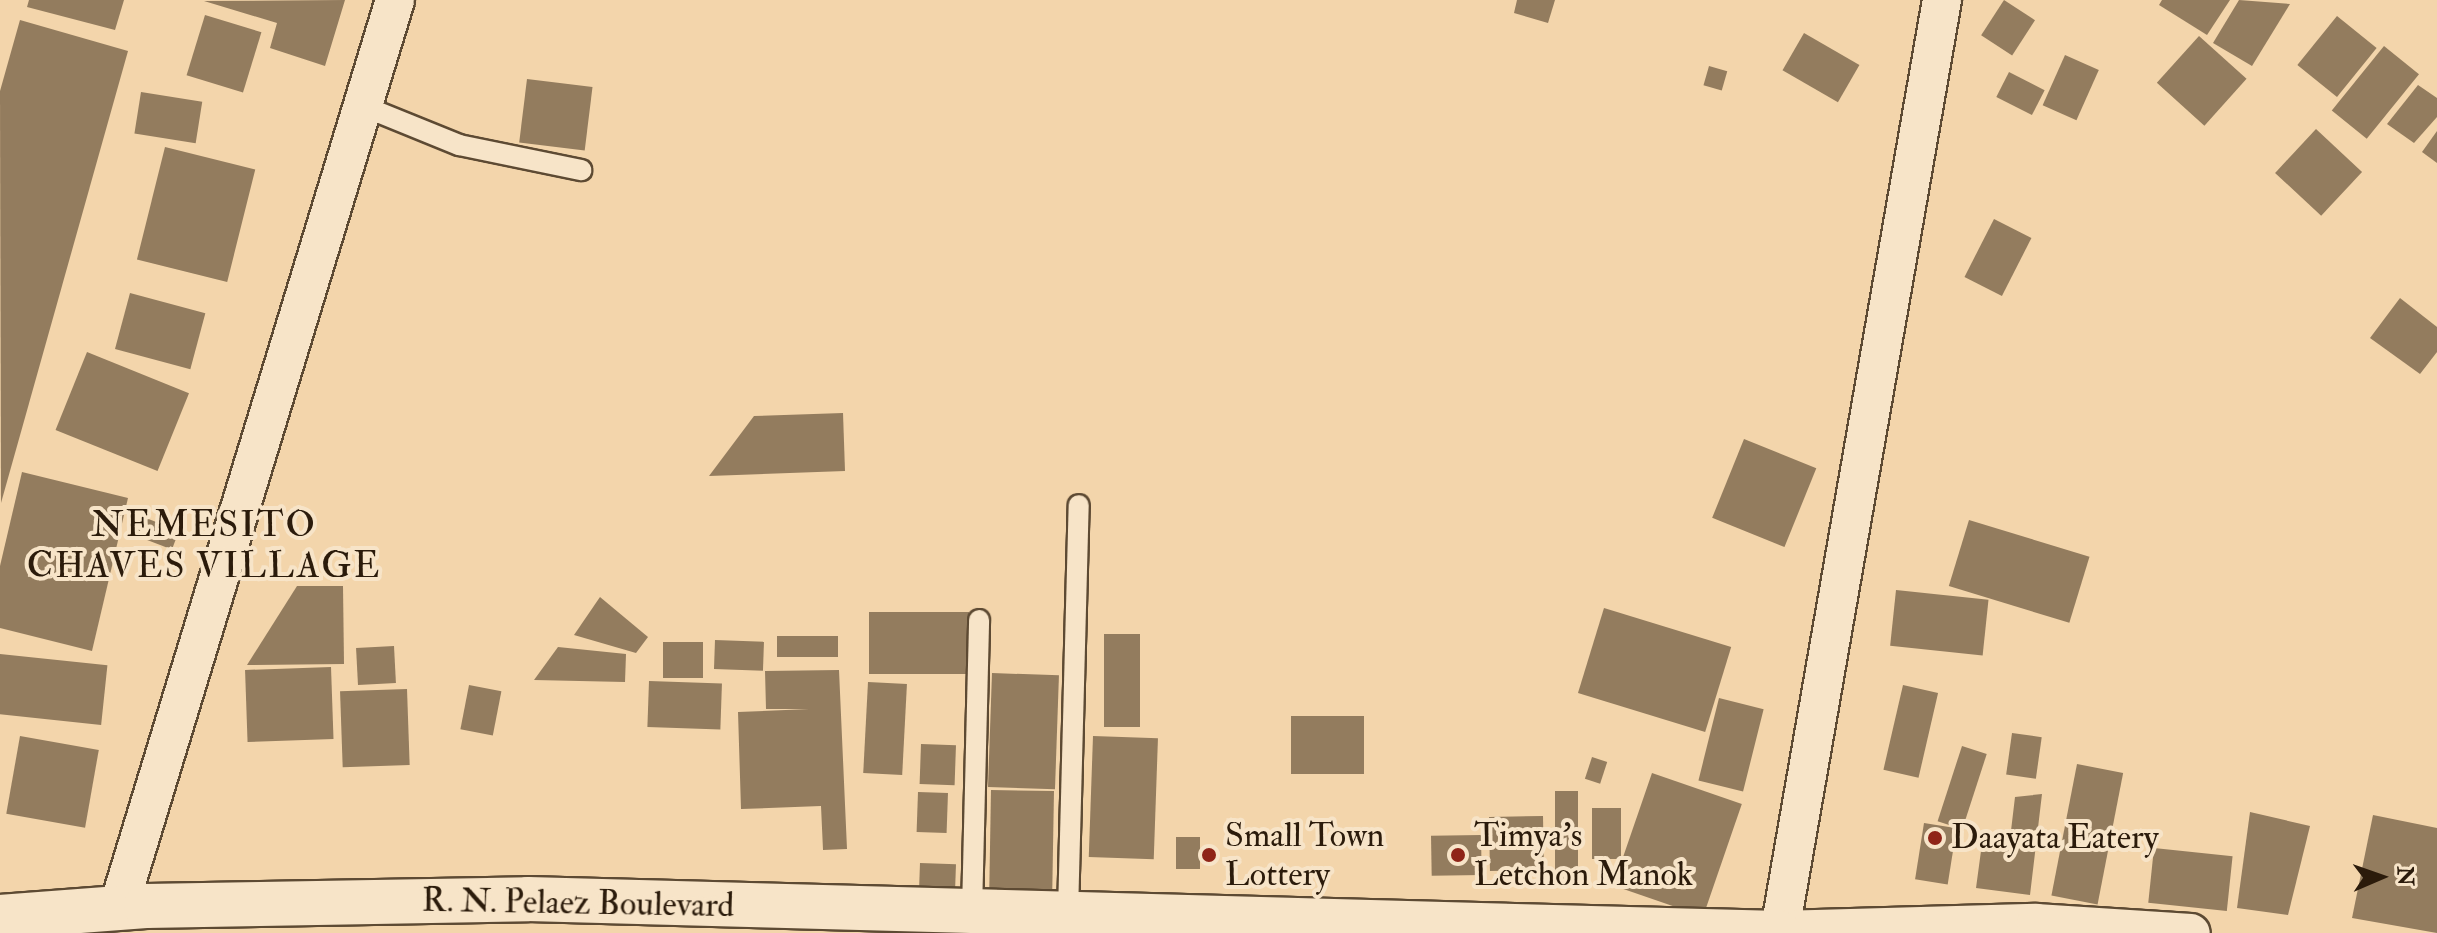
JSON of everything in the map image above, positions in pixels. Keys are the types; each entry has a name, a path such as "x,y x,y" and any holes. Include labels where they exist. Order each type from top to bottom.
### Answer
{"street":[{"path":"118,909 395,0"},
{"path":"1942,0 1780,932 2036,923 2191,933"},
{"name":"R. N. Pelaez Boulevard","path":"0,917 118,909 528,899 795,920 972,911 1046,920 1186,924 1780,932"}],"lane":[{"path":"363,106 459,145 581,170"},
{"path":"1046,920 1079,505"},
{"path":"972,911 979,620"}],"building":[{"path":"29,0 124,0 115,30 27,7"},
{"path":"345,0 325,66 270,48 277,23 204,1"},
{"path":"1517,0 1555,0 1548,23 1514,13"},
{"path":"2004,0 2035,20 2012,55 1981,35"},
{"path":"2162,0 2230,0 2207,35 2159,5"},
{"path":"2239,0 2290,4 2252,66 2213,43"},
{"path":"205,15 261,32 243,92 187,75"},
{"path":"2337,16 2377,48 2337,97 2297,65"},
{"path":"20,20 128,51 1,503 0,91"},
{"path":"1804,33 1859,65 1838,102 1782,70"},
{"path":"2199,36 2247,79 2204,126 2157,83"},
{"path":"2384,46 2419,74 2367,139 2332,111"},
{"path":"2065,55 2099,70 2076,120 2043,105"},
{"path":"1709,66 1727,71 1722,90 1703,85"},
{"path":"2009,72 2045,90 2032,115 1996,97"},
{"path":"527,79 593,87 585,151 519,143"},
{"path":"2418,85 2437,98 2437,117 2414,143 2387,124"},
{"path":"141,92 202,102 196,143 134,133"},
{"path":"2316,129 2362,172 2321,216 2275,173"},
{"path":"2437,131 2437,163 2422,152"},
{"path":"165,147 255,169 227,282 137,260"},
{"path":"1994,219 2031,238 2002,296 1964,277"},
{"path":"130,293 205,313 190,369 115,349"},
{"path":"2400,298 2437,327 2437,352 2420,374 2370,338"},
{"path":"87,352 189,393 158,471 56,430"},
{"path":"843,413 845,471 709,476 754,416"},
{"path":"1744,439 1816,468 1784,547 1712,518"},
{"path":"22,472 128,498 92,651 0,628 0,566"},
{"path":"138,515 179,531 172,549 131,534"},
{"path":"1969,520 2089,557 2069,623 1949,586"},
{"path":"297,586 343,586 344,664 247,665"},
{"path":"1896,590 1988,600 1983,655 1890,646"},
{"path":"600,597 648,637 636,653 574,635"},
{"path":"1604,608 1731,647 1705,732 1578,693"},
{"path":"869,612 969,612 969,674 869,674"},
{"path":"1104,634 1140,634 1140,727 1104,727"},
{"path":"777,636 838,636 838,657 777,657"},
{"path":"715,640 764,642 763,671 714,669"},
{"path":"663,642 703,642 703,678 663,678"},
{"path":"394,646 396,683 358,685 356,648"},
{"path":"558,647 626,654 625,682 534,680"},
{"path":"0,654 107,665 101,725 0,714"},
{"path":"331,667 334,739 248,742 245,670"},
{"path":"839,670 847,849 823,850 821,806 741,809 738,712 809,709 766,709 765,671"},
{"path":"992,673 1059,675 1055,789 988,787"},
{"path":"649,681 722,684 720,730 647,727"},
{"path":"868,682 907,684 902,775 863,773"},
{"path":"469,685 501,691 493,735 460,729"},
{"path":"1903,685 1938,693 1919,778 1883,770"},
{"path":"407,689 410,765 343,767 340,691"},
{"path":"1719,698 1764,709 1743,792 1698,780"},
{"path":"1291,716 1364,716 1364,774 1291,774"},
{"path":"2012,733 2042,737 2036,779 2006,775"},
{"path":"20,736 99,750 85,828 6,814"},
{"path":"1093,736 1158,738 1154,859 1089,857"},
{"path":"921,744 956,745 955,785 920,784"},
{"path":"1962,746 1987,754 1962,829 1938,821"},
{"path":"1592,757 1607,762 1600,784 1585,779"},
{"path":"2077,764 2123,773 2098,905 2051,896"},
{"path":"1652,773 1742,804 1703,916 1613,886"},
{"path":"991,790 1054,791 1052,893 989,892"},
{"path":"1555,791 1578,791 1578,879 1555,879"},
{"path":"918,792 948,793 947,833 917,832"},
{"path":"2042,794 2030,895 1976,888 1983,836 2010,839 2015,797"},
{"path":"1592,808 1621,808 1621,859 1592,859"},
{"path":"2250,812 2310,826 2288,915 2237,908"},
{"path":"2373,815 2437,828 2437,933 2352,918"},
{"path":"1543,816 1544,870 1490,871 1489,817"},
{"path":"1924,823 1957,828 1948,884 1915,879"},
{"path":"1481,835 1482,875 1432,876 1431,836"},
{"path":"1176,837 1200,837 1200,869 1176,869"},
{"path":"2154,848 2233,856 2227,911 2148,903"},
{"path":"920,863 956,864 955,890 919,889"}],"place":[{"name":"Daayata Eatery","path":"1935,838"},
{"name":"Small Town Lottery","path":"1209,855"},
{"name":"Timya's Letchon Manok","path":"1458,855"}],"district":[{"name":"NEMESITO CHAVES VILLAGE","path":"204,544"}]}
